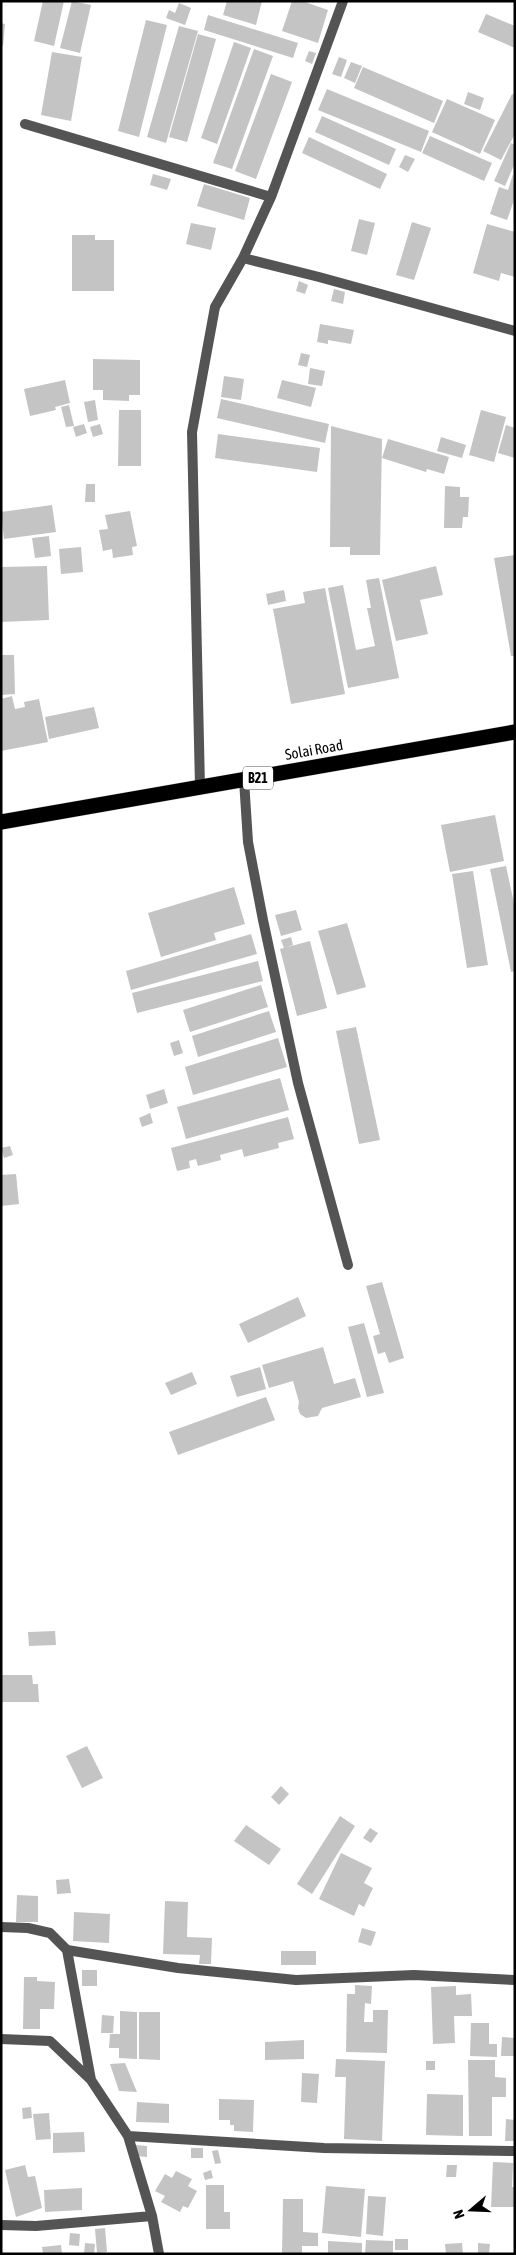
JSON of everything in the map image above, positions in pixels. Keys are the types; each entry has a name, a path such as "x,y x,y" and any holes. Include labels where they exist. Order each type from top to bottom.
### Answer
{"highway":[{"name":"Solai Road","path":"1,822 515,732"}],"street":[{"path":"200,787 192,432 216,307 243,258 271,197 342,1"},
{"path":"24,124 271,197"},
{"path":"243,258 319,277 515,332"},
{"path":"244,780 248,842 265,930 298,1083 348,1266"},
{"path":"1,1927 28,1928 50,1933 68,1950 178,1968 296,1980 414,1975 515,1980"},
{"path":"68,1950 91,2080"},
{"path":"1,2039 50,2041 91,2080 128,2136 152,2216 159,2254"},
{"path":"128,2136 324,2148 515,2151"},
{"path":"1,2225 36,2226 152,2216"}],"building":[{"path":"43,1 64,1 54,46 34,41"},
{"path":"72,1 91,5 80,53 60,48"},
{"path":"227,1 262,1 256,25 223,15"},
{"path":"292,1 302,1 328,10 318,43 282,31"},
{"path":"179,3 191,8 185,25 166,18 169,10 175,13"},
{"path":"486,14 515,26 515,48 478,32"},
{"path":"208,15 298,43 293,58 204,30"},
{"path":"146,20 167,25 139,137 118,131"},
{"path":"1,23 5,24 3,46 1,46"},
{"path":"179,26 198,31 166,143 147,137"},
{"path":"198,34 216,39 187,142 169,137"},
{"path":"234,42 251,48 217,144 201,138"},
{"path":"254,49 273,56 232,169 213,163"},
{"path":"309,51 316,53 312,64 305,61"},
{"path":"52,52 82,57 71,121 41,115"},
{"path":"339,57 347,60 341,77 332,74"},
{"path":"351,62 362,66 355,83 344,78"},
{"path":"363,67 443,101 434,123 354,88"},
{"path":"271,74 292,82 256,179 235,171"},
{"path":"327,89 429,131 421,152 318,110"},
{"path":"468,92 484,98 480,110 464,104"},
{"path":"512,94 515,95 515,134 501,160 483,151"},
{"path":"447,99 495,120 480,154 432,132"},
{"path":"322,116 396,149 389,165 315,132"},
{"path":"430,136 492,163 484,181 422,153"},
{"path":"309,137 387,174 380,189 302,153"},
{"path":"511,143 515,145 515,163 505,186 494,181"},
{"path":"405,155 415,159 408,172 399,167"},
{"path":"153,174 171,179 167,190 150,185"},
{"path":"513,174 515,197 507,220 490,214 499,187 508,190"},
{"path":"204,184 250,198 244,220 197,206"},
{"path":"359,219 375,223 367,255 351,251"},
{"path":"412,222 431,228 414,280 396,275"},
{"path":"191,223 216,228 211,250 186,244"},
{"path":"487,224 515,232 515,277 501,273 499,281 473,273"},
{"path":"72,235 95,235 95,240 114,240 114,291 72,291"},
{"path":"299,281 308,285 305,294 296,291"},
{"path":"334,289 345,292 343,304 331,301"},
{"path":"320,324 354,330 351,344 328,340 328,344 317,342"},
{"path":"301,353 310,355 307,367 298,365"},
{"path":"93,359 140,360 140,395 129,395 129,401 103,400 103,390 93,390"},
{"path":"310,368 325,371 322,386 308,384"},
{"path":"224,376 244,379 241,400 221,397"},
{"path":"65,380 70,403 55,407 56,410 30,416 24,389"},
{"path":"282,380 316,388 311,407 277,398"},
{"path":"221,399 329,424 325,443 217,418"},
{"path":"95,400 98,420 88,422 84,402"},
{"path":"69,405 74,426 66,427 61,407"},
{"path":"119,410 141,410 141,466 118,466"},
{"path":"481,410 506,417 494,462 469,455"},
{"path":"84,424 87,433 76,437 73,427"},
{"path":"100,424 103,434 93,437 90,427"},
{"path":"506,425 515,428 515,458 498,453"},
{"path":"331,426 382,439 380,555 350,555 350,547 330,547"},
{"path":"218,434 320,448 317,472 215,458"},
{"path":"441,437 466,445 462,458 437,451"},
{"path":"388,439 449,457 444,474 427,469 426,472 382,458"},
{"path":"86,484 95,484 95,502 85,502"},
{"path":"445,486 460,487 460,497 469,497 468,517 463,517 462,528 444,528"},
{"path":"52,505 56,532 4,539 1,512"},
{"path":"130,511 137,546 132,547 133,555 113,558 112,549 103,551 99,530 108,529 105,515"},
{"path":"49,536 51,556 35,558 32,538"},
{"path":"81,547 83,572 61,574 59,549"},
{"path":"515,555 515,656 511,656 494,558"},
{"path":"47,566 49,620 1,622 1,567"},
{"path":"436,566 443,595 420,600 428,634 396,641 382,580"},
{"path":"379,578 399,678 348,688 328,588 343,585 356,650 375,646 367,608 371,608 366,580"},
{"path":"325,588 345,694 291,704 273,609 305,603 303,592"},
{"path":"284,590 286,601 268,605 266,594"},
{"path":"1,655 14,655 15,694 1,695"},
{"path":"12,696 15,709 25,707 24,702 39,699 48,742 1,751 1,699"},
{"path":"94,707 99,728 49,739 45,717"},
{"path":"495,815 504,861 450,872 441,825"},
{"path":"506,866 515,908 515,971 511,972 490,869"},
{"path":"473,871 488,965 467,968 452,874"},
{"path":"234,887 245,924 214,933 216,940 161,957 148,913"},
{"path":"296,910 302,930 281,936 275,915"},
{"path":"347,923 366,987 337,995 318,931"},
{"path":"251,934 257,954 131,990 126,971"},
{"path":"291,937 293,945 284,948 281,940"},
{"path":"310,941 327,1008 297,1016 280,949"},
{"path":"258,961 263,981 137,1013 132,993"},
{"path":"261,985 268,1007 190,1032 183,1010"},
{"path":"269,1011 276,1032 198,1057 192,1036"},
{"path":"356,1027 380,1140 359,1144 336,1031"},
{"path":"278,1038 287,1067 193,1095 185,1067"},
{"path":"179,1040 183,1053 174,1056 170,1043"},
{"path":"280,1078 289,1110 186,1139 177,1107"},
{"path":"164,1089 168,1103 150,1109 146,1095"},
{"path":"150,1113 153,1123 142,1127 139,1118"},
{"path":"288,1117 294,1139 278,1143 279,1148 244,1157 242,1149 220,1155 221,1160 198,1166 196,1159 189,1161 190,1168 177,1171 171,1148"},
{"path":"10,1146 13,1155 4,1158 1,1148"},
{"path":"16,1174 19,1204 1,1206 1,1175"},
{"path":"382,1282 404,1358 389,1363 385,1352 378,1354 373,1336 380,1334 366,1286"},
{"path":"298,1297 306,1316 248,1343 239,1324"},
{"path":"364,1323 384,1393 367,1397 348,1327"},
{"path":"323,1347 334,1384 355,1378 361,1397 322,1408 318,1416 306,1418 300,1414 299,1402 293,1381 269,1388 262,1365"},
{"path":"260,1367 266,1389 237,1397 230,1376"},
{"path":"192,1372 197,1384 171,1395 165,1383"},
{"path":"266,1397 275,1420 178,1455 169,1432"},
{"path":"55,1631 56,1645 29,1646 28,1632"},
{"path":"1,1675 32,1675 33,1684 38,1684 39,1702 1,1702"},
{"path":"87,1746 103,1778 82,1788 66,1756"},
{"path":"281,1786 289,1794 279,1805 271,1797"},
{"path":"340,1816 355,1826 312,1894 297,1884"},
{"path":"246,1825 281,1849 269,1865 234,1841"},
{"path":"370,1828 378,1833 371,1843 363,1838"},
{"path":"341,1853 372,1868 364,1883 373,1888 364,1907 359,1904 354,1916 319,1899"},
{"path":"69,1879 71,1893 57,1894 56,1880"},
{"path":"17,1895 38,1896 38,1922 16,1922"},
{"path":"165,1901 188,1902 187,1937 212,1938 211,1964 199,1964 200,1955 163,1954"},
{"path":"74,1912 110,1914 109,1943 73,1941"},
{"path":"362,1928 376,1932 371,1946 358,1942"},
{"path":"281,1951 316,1951 316,1965 281,1965"},
{"path":"82,1970 97,1970 97,1986 82,1986"},
{"path":"24,1977 37,1977 37,1981 55,1982 54,2009 40,2009 40,2029 23,2029"},
{"path":"355,1985 372,1986 371,2004 365,2003 364,2022 373,2022 373,2010 388,2010 387,2053 346,2052 347,1994 355,1994"},
{"path":"456,1986 456,1995 471,1994 472,2016 454,2016 455,2043 433,2044 431,1987"},
{"path":"120,2011 137,2012 137,2059 119,2058 119,2048 109,2048 110,2034 120,2034"},
{"path":"139,2012 160,2012 160,2060 139,2059"},
{"path":"102,2015 114,2016 113,2033 101,2033"},
{"path":"471,2023 489,2023 489,2044 497,2044 497,2057 470,2056"},
{"path":"502,2037 515,2038 515,2056 501,2056"},
{"path":"304,2040 304,2059 265,2060 265,2042"},
{"path":"336,2059 385,2061 382,2141 344,2139 346,2077 335,2077"},
{"path":"468,2060 495,2060 495,2077 506,2078 506,2097 492,2097 492,2136 469,2136"},
{"path":"426,2061 435,2061 435,2070 426,2070"},
{"path":"125,2063 137,2092 119,2091 110,2064"},
{"path":"302,2073 319,2074 317,2103 301,2102"},
{"path":"427,2094 463,2095 463,2136 426,2135"},
{"path":"219,2099 254,2100 253,2132 234,2131 234,2125 230,2125 230,2120 219,2120"},
{"path":"137,2102 169,2104 169,2123 136,2122"},
{"path":"31,2107 32,2118 23,2119 22,2108"},
{"path":"49,2113 51,2139 36,2140 33,2114"},
{"path":"506,2119 515,2120 515,2141 505,2141"},
{"path":"84,2132 85,2152 53,2153 53,2133"},
{"path":"136,2145 147,2146 147,2157 136,2156"},
{"path":"191,2148 203,2148 203,2158 191,2158"},
{"path":"218,2150 221,2163 215,2164 212,2151"},
{"path":"493,2162 513,2163 512,2187 515,2187 515,2207 491,2207"},
{"path":"25,2165 28,2177 35,2176 42,2208 16,2217 5,2170"},
{"path":"447,2165 457,2165 456,2177 446,2177"},
{"path":"211,2170 213,2178 205,2180 203,2173"},
{"path":"176,2171 192,2179 188,2186 197,2191 188,2208 183,2206 180,2212 161,2202 165,2196 155,2191 165,2174 172,2178"},
{"path":"206,2185 224,2185 224,2212 230,2212 230,2229 206,2229"},
{"path":"326,2186 365,2189 361,2237 322,2233"},
{"path":"82,2188 82,2210 45,2212 44,2190"},
{"path":"368,2196 386,2197 383,2236 366,2234"},
{"path":"283,2199 303,2199 303,2232 318,2233 318,2246 302,2246 302,2254 282,2254"},
{"path":"105,2228 107,2252 97,2253 95,2229"},
{"path":"70,2233 80,2234 79,2246 69,2245"},
{"path":"395,2239 408,2239 408,2250 395,2250"},
{"path":"366,2240 393,2241 393,2254 365,2254"},
{"path":"328,2241 362,2243 362,2254 328,2254"},
{"path":"85,2243 95,2244 94,2254 84,2254"},
{"path":"462,2243 463,2254 446,2254 445,2244"},
{"path":"478,2243 490,2244 489,2254 478,2254"},
{"path":"61,2245 62,2254 43,2254 42,2247"}]}
